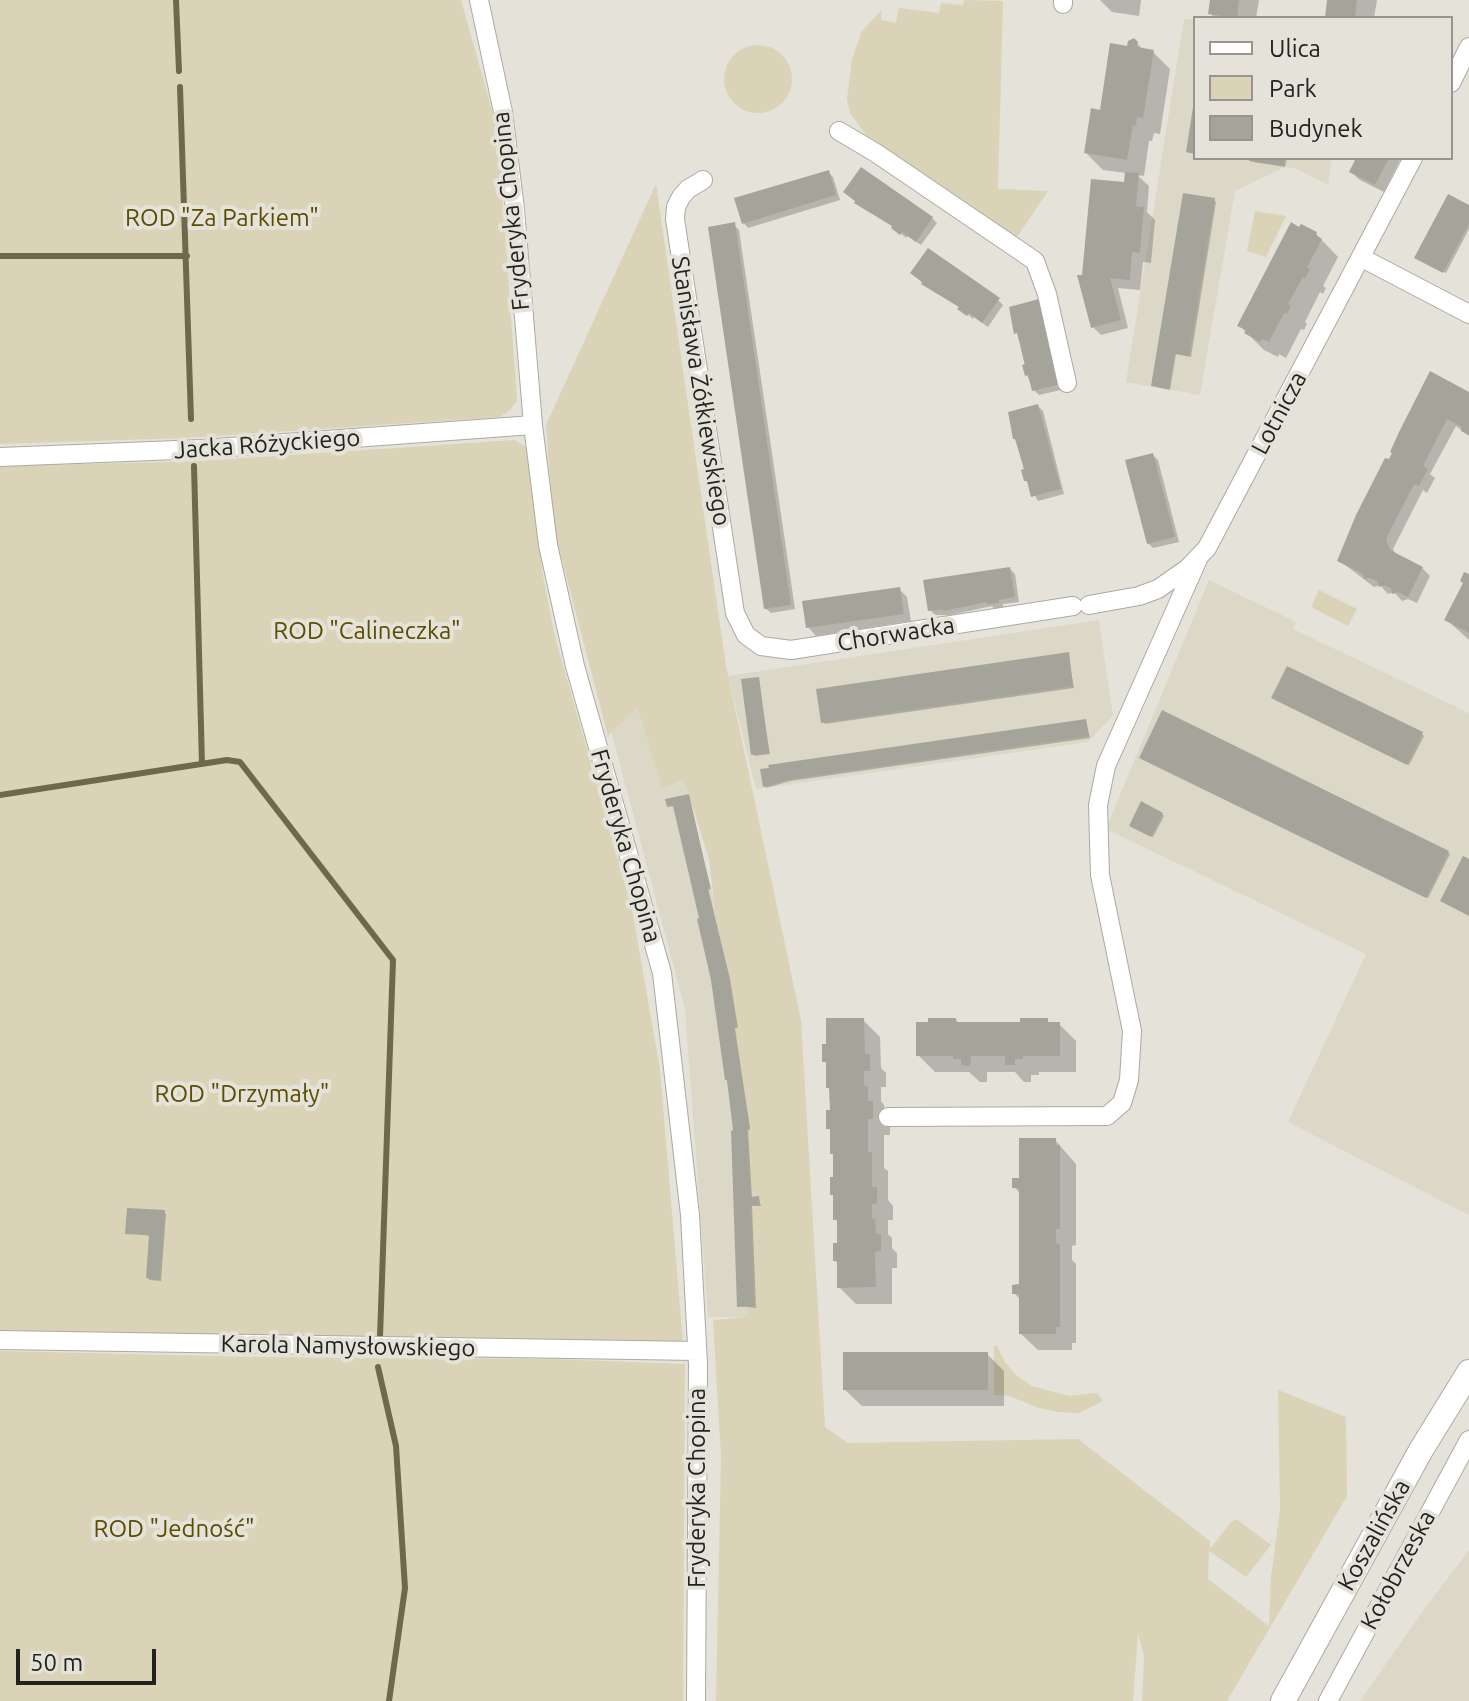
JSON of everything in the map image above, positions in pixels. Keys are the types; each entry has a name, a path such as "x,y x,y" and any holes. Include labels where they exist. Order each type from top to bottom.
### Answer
{"street":[{"name":"Fryderyka Chopina","path":"479,0 504,126 515,209 533,425 548,545 559,602 662,973 690,1215 697,1351 696,1701"},
{"path":"1453,79 1469,47"},
{"path":"839,131 1035,261 1047,294 1067,383"},
{"name":"Lotnicza","path":"1081,606 1139,596 1158,589 1198,559 1230,505 1412,160"},
{"name":"Stanisława Żółkiewskiego","path":"703,180 681,197 675,219 735,613"},
{"path":"1362,258 1469,314"},
{"name":"Jacka Różyckiego","path":"0,457 202,449 533,425"},
{"path":"888,1117 1107,1116 1122,1103 1129,1080 1132,1031 1100,875 1098,805 1106,766 1198,559"},
{"name":"Chorwacka","path":"735,613 741,628 752,642 791,650 1081,606"},
{"name":"Karola Namysłowskiego","path":"0,1340 697,1351"},
{"name":"Koszalińska","path":"1283,1701 1410,1471 1469,1372"},
{"name":"Kołobrzeska","path":"1328,1701 1469,1440"}],"shaded area":[{"path":"1184,19 1193,20 1193,160 1332,160 1328,185 1297,169 1285,167 1235,191 1200,395 1126,382"},
{"path":"1209,580 1296,622 1293,629 1469,713 1469,1215 1288,1122 1366,954 1106,829"},
{"path":"1099,620 1113,716 1088,742 756,789 728,676"},
{"path":"652,700 674,733 732,977 755,1317 708,1317 685,1009 607,716"},
{"path":"1469,1550 1469,1701 1360,1701 1423,1611"}],"green space":[{"name":"ROD \"Za Parkiem\"","path":"0,0 461,0 493,114 501,177 517,401 510,410 500,417 185,438 0,444"},
{"path":"964,0 1003,1 998,189 1048,191 1017,237 866,135 850,113 847,99 852,59 862,31 882,10 881,20 896,23 899,8 939,13 941,3 963,5"},
{"path":"758,45 782,55 792,79 782,103 758,113 734,103 724,79 734,55"},
{"path":"656,184 726,666 801,1020 825,1427 848,1443 1078,1439 1210,1541 1210,1549 1236,1519 1271,1545 1246,1577 1209,1551 1208,1579 1269,1626 1271,1577 1280,1509 1278,1390 1346,1417 1347,1496 1227,1701 1142,1701 1144,1657 1138,1633 1133,1701 716,1701 721,1456 713,1320 748,1317 732,1054 709,859 684,779 662,789 638,707 608,736 554,529 546,425"},
{"path":"1255,211 1286,216 1266,257 1247,251"},
{"name":"ROD \"Drzymały\"","path":"515,440 525,446 529,460 542,570 554,633 632,909 660,1070 683,1343 0,1332 0,466 201,461"},
{"path":"1319,590 1357,609 1348,626 1311,607"},
{"path":"994,1346 1017,1376 1032,1386 1069,1396 1097,1393 1103,1401 1079,1413 1059,1412 1009,1396 994,1395"},
{"name":"ROD \"Jedność\"","path":"0,1351 551,1359 685,1364 683,1701 0,1701"}],"building":[{"path":"1210,0 1239,0 1237,16 1208,14"},
{"path":"1327,0 1357,0 1355,16 1325,16"},
{"path":"1134,38 1138,42 1137,47 1154,50 1143,118 1137,117 1136,126 1133,125 1127,160 1084,153 1091,108 1100,110 1110,43 1127,46 1128,41"},
{"path":"1193,107 1193,154 1186,152"},
{"path":"1249,160 1285,160 1284,166"},
{"path":"1355,160 1388,160 1375,185 1349,172"},
{"path":"861,167 933,217 916,242 902,232 900,235 843,192"},
{"path":"829,170 836,195 742,224 734,198"},
{"path":"1125,172 1139,173 1136,206 1144,207 1140,253 1132,252 1130,280 1110,278 1121,320 1091,328 1077,275 1082,275 1091,179 1124,182"},
{"path":"1183,193 1215,198 1189,356 1175,354 1169,389 1151,386"},
{"path":"1448,194 1469,205 1469,224 1443,273 1414,258"},
{"path":"735,222 791,605 764,609 708,227"},
{"path":"1291,222 1317,232 1316,235 1322,239 1307,268 1310,269 1288,304 1291,306 1287,314 1284,313 1269,342 1262,339 1260,342 1237,326"},
{"path":"928,248 1000,298 982,323 969,313 967,316 910,273"},
{"path":"1039,299 1061,384 1032,391 1028,375 1025,376 1022,365 1025,364 1017,333 1014,334 1009,307"},
{"path":"1430,371 1469,392 1469,435 1447,419 1423,466 1428,469 1419,486 1414,484 1386,539 1390,550 1423,567 1408,597 1398,592 1392,594 1391,588 1384,585 1379,587 1377,581 1364,579 1363,574 1337,561 1356,515 1385,458 1389,459"},
{"path":"1038,404 1061,489 1031,497 1021,470 1024,469 1013,439 1008,412"},
{"path":"1153,453 1175,537 1147,544 1125,460"},
{"path":"1010,567 1015,597 999,600 999,603 928,611 923,580"},
{"path":"1464,572 1469,574 1469,633 1444,620 1463,583 1460,581"},
{"path":"900,587 904,614 806,628 802,601"},
{"path":"1069,652 1073,686 821,723 816,689"},
{"path":"1287,666 1423,732 1407,765 1271,698"},
{"path":"759,677 769,753 751,755 741,679"},
{"path":"1162,710 1449,851 1426,898 1139,758"},
{"path":"1086,719 1089,736 787,780 763,787 760,769 769,768 768,765"},
{"path":"689,794 729,976 750,1128 747,1129 751,1197 759,1196 760,1204 751,1205 754,1306 737,1307 733,1130 727,1080 699,918 673,806 667,807 665,799"},
{"path":"1141,801 1163,813 1151,837 1129,826"},
{"path":"1463,856 1469,859 1469,916 1440,901"},
{"path":"826,1018 864,1018 865,1054 870,1054 870,1071 864,1071 864,1086 868,1086 868,1101 873,1101 873,1119 868,1119 868,1152 872,1152 872,1187 877,1187 877,1204 872,1204 872,1219 875,1219 876,1234 881,1234 881,1251 875,1252 876,1287 837,1288 833,1243 837,1243 837,1220 833,1220 833,1195 830,1195 833,1154 830,1154 830,1129 826,1129 826,1110 830,1110 829,1088 826,1088 826,1062 822,1062"},
{"path":"928,1018 956,1018 956,1022 1020,1022 1020,1018 1048,1018 1048,1022 1060,1022 1060,1056 1023,1056 1023,1059 1015,1059 1015,1065 1005,1065 1005,1056 971,1056 970,1066 961,1065 961,1059 953,1059 953,1056 916,1056 916,1022 928,1022"},
{"path":"1019,1138 1056,1138 1056,1145 1060,1145 1060,1229 1056,1229 1056,1243 1060,1245 1060,1327 1056,1327 1056,1334 1019,1334 1019,1294 1012,1294 1012,1285 1019,1284 1019,1188 1012,1188 1012,1178 1019,1178"},
{"path":"127,1208 165,1210 160,1280 146,1278 149,1235 125,1234"},
{"path":"843,1352 988,1352 988,1390 843,1390"}],"waterway":[{"path":"176,0 179,71"},
{"path":"180,87 191,419"},
{"path":"0,256 187,256"},
{"path":"194,466 202,764"},
{"path":"0,795 227,760 240,762 393,960 380,1337"},
{"path":"378,1367 396,1446 405,1588 389,1701"}],"park label":[{"name":"ROD \"Calineczka\"","path":"367,631"}]}
